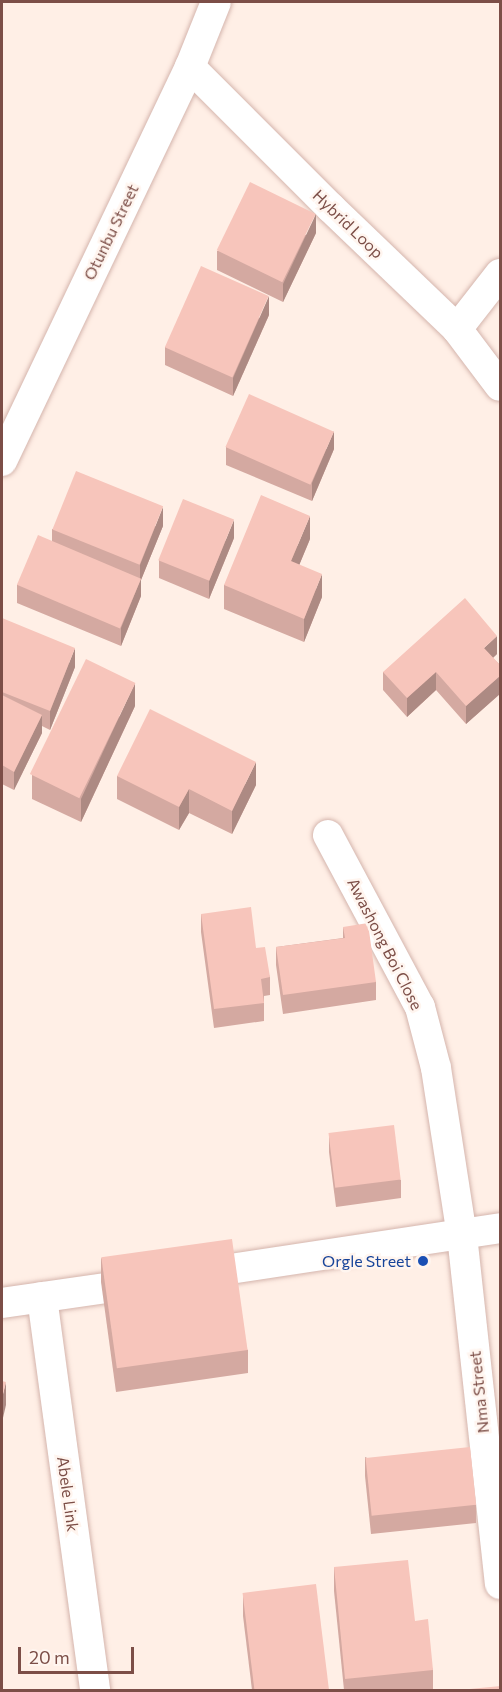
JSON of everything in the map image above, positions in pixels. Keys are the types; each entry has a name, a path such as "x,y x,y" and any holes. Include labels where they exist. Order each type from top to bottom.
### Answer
{"street":[{"name":"Otunbu Street","path":"2,461 190,66 216,2"},
{"name":"Hybrid Loop","path":"190,66 331,208 457,329 501,386"},
{"path":"457,329 501,274"},
{"name":"Awashong Boi Close","path":"328,835 420,1007 436,1068 462,1235"},
{"path":"2,1303 501,1228"},
{"name":"Nma Street","path":"462,1235 501,1584"},
{"name":"Abele Link","path":"42,1297 95,1690"}],"building":[{"path":"250,182 316,214 282,282 217,250"},
{"path":"201,266 269,296 232,377 165,347"},
{"path":"249,394 334,432 310,485 225,447"},
{"path":"76,471 163,506 140,565 52,529"},
{"path":"261,495 310,516 291,561 322,574 304,619 224,585"},
{"path":"183,499 234,520 209,581 158,560"},
{"path":"38,535 141,579 120,628 17,585"},
{"path":"465,598 497,636 484,648 501,666 501,675 466,706 436,672 407,698 383,672"},
{"path":"2,618 75,648 50,711 2,692"},
{"path":"86,659 135,683 79,798 30,774"},
{"path":"2,695 42,715 14,772 2,765"},
{"path":"150,709 256,762 232,811 189,789 179,807 117,776"},
{"path":"251,907 256,948 265,947 270,977 261,979 264,1003 214,1009 201,914"},
{"path":"368,923 376,982 283,995 276,947 345,938 343,927"},
{"path":"394,1125 401,1180 335,1188 328,1133"},
{"path":"232,1239 248,1350 117,1368 101,1257"},
{"path":"2,1381 6,1382 2,1398"},
{"path":"470,1447 476,1505 372,1516 366,1458"},
{"path":"408,1560 415,1621 428,1619 433,1670 345,1679 334,1567"},
{"path":"316,1584 329,1690 254,1690 243,1593"},
{"path":"501,1686 501,1690 459,1690"}],"place":[{"name":"Orgle Street","path":"423,1261"}]}
